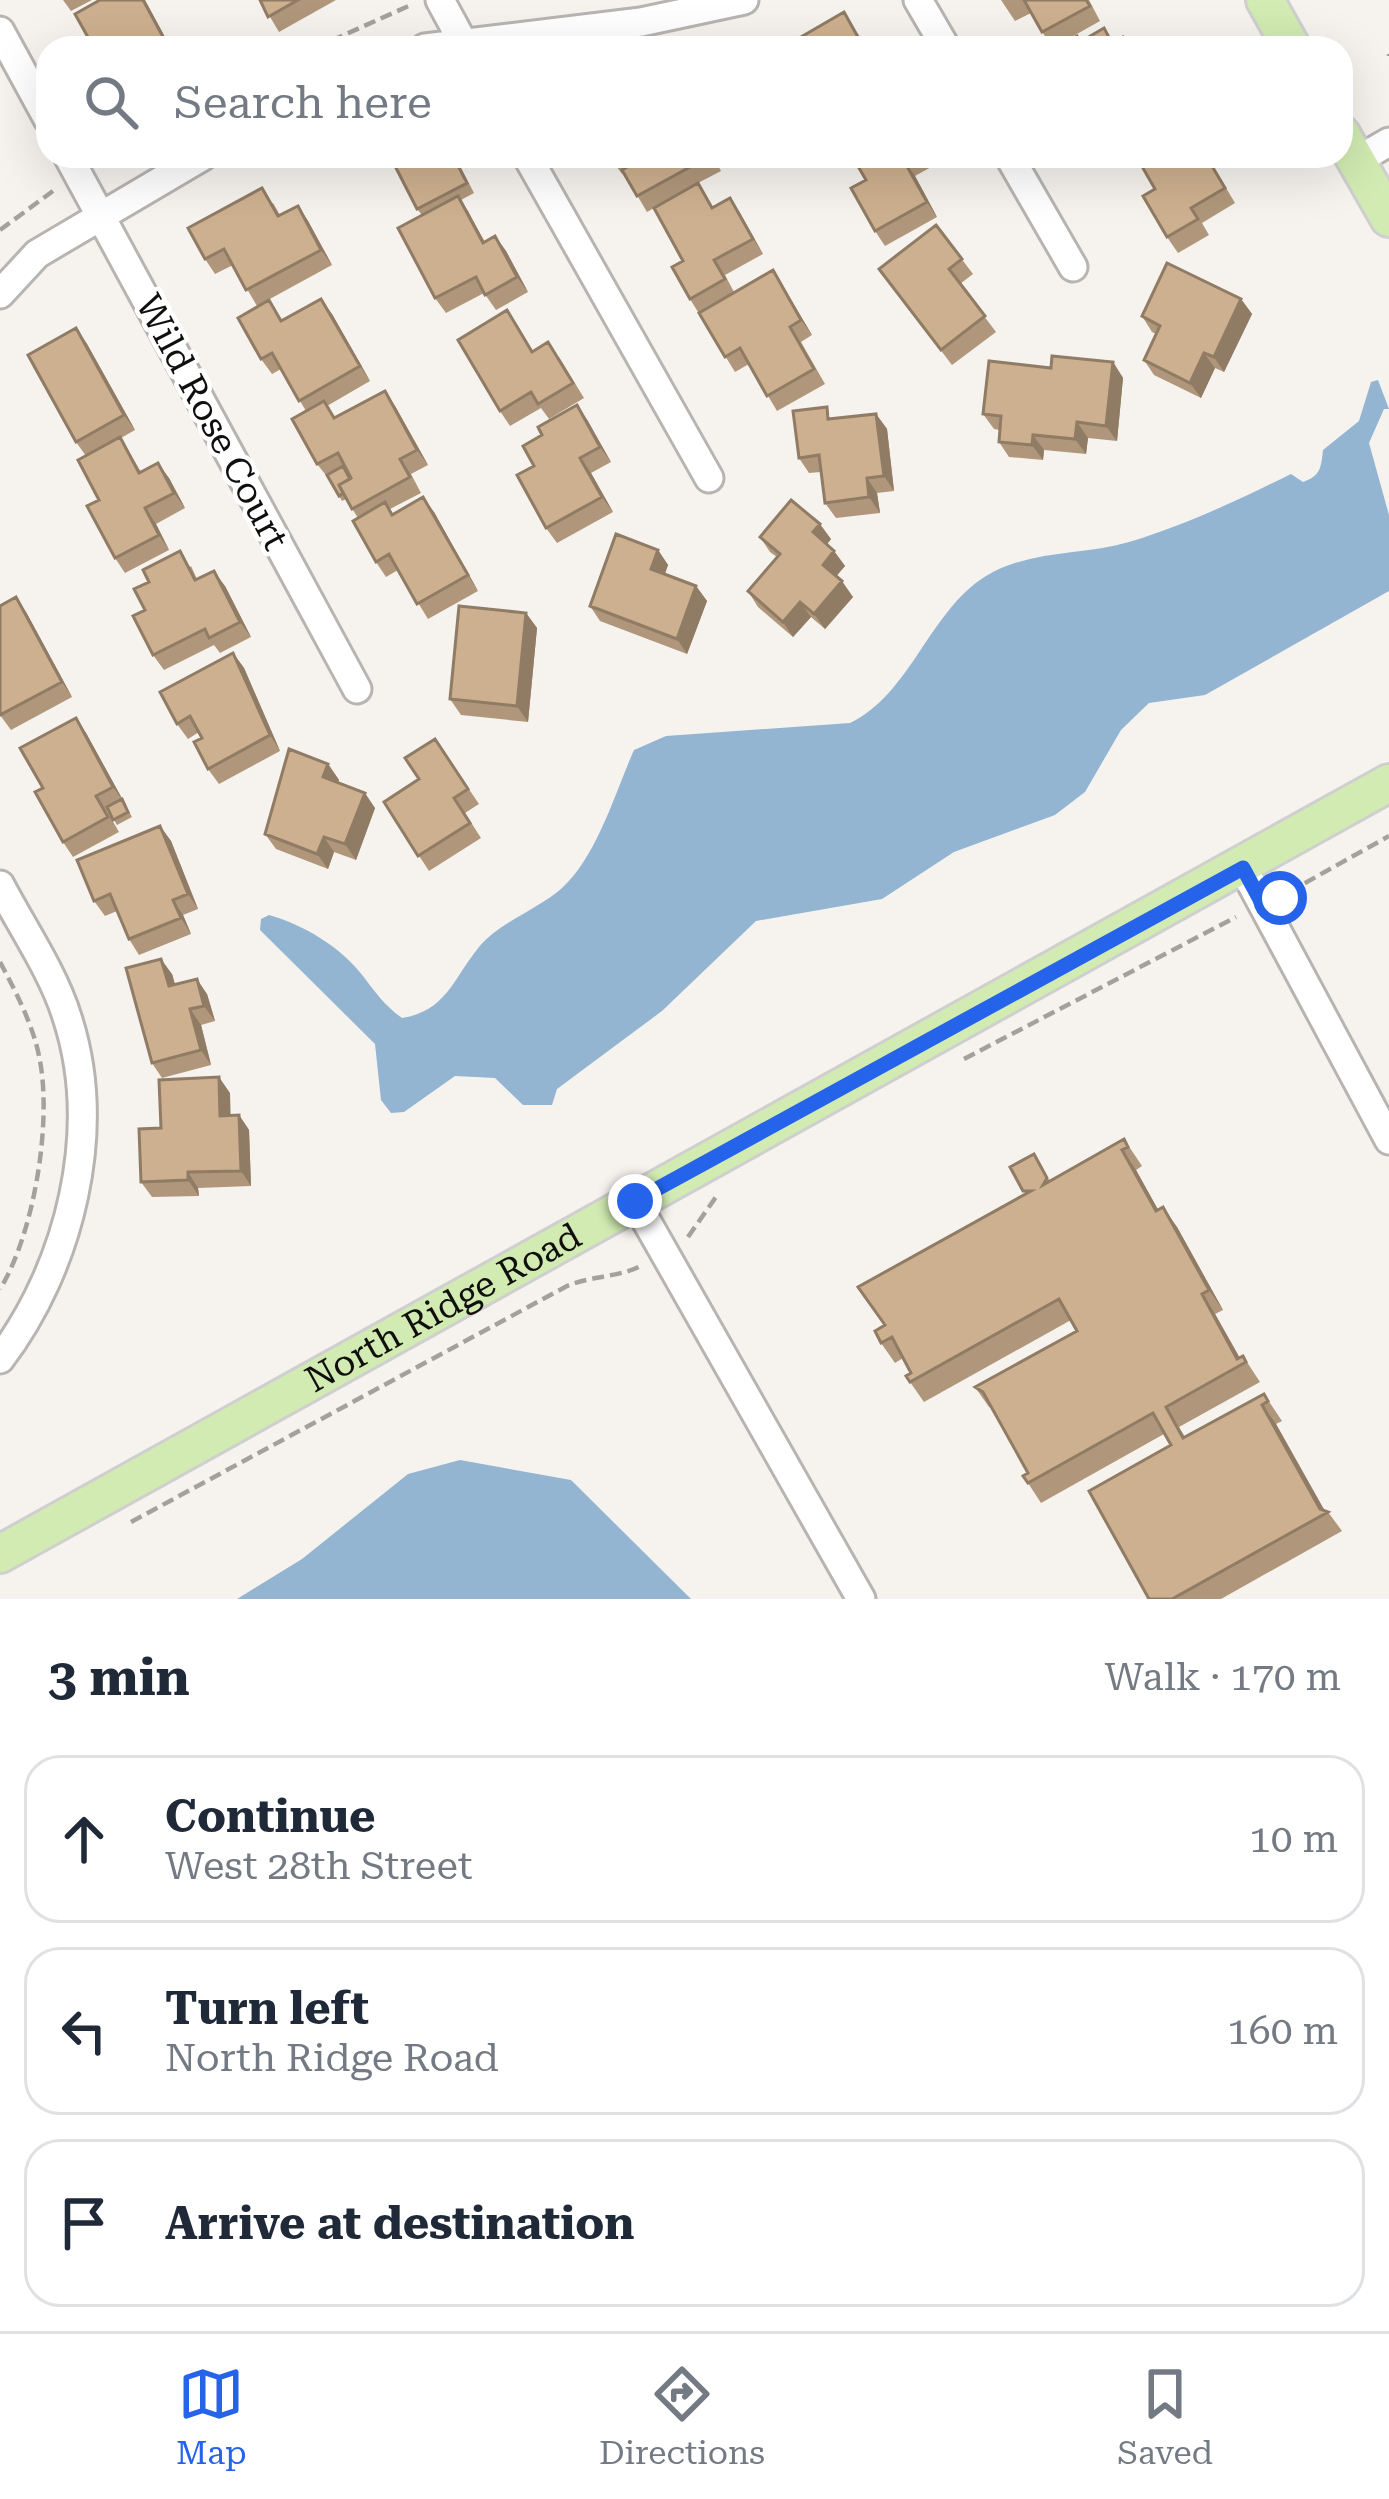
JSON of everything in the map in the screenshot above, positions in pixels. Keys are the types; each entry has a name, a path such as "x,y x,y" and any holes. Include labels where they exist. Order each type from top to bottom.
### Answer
{"main road":[{"path":"1265,0 1285,36"},
{"path":"1353,157 1389,218"},
{"name":"North Ridge Road","path":"0,1554 1389,783"}],"street":[{"path":"440,0 460,36"},
{"path":"528,36 641,22 744,0"},
{"path":"918,0 939,36"},
{"path":"0,31 36,97"},
{"path":"1353,147 1389,142"},
{"name":"Wild Rose Court","path":"75,168 357,688"},
{"path":"0,294 37,254 181,168"},
{"path":"534,168 709,478"},
{"path":"1016,168 1073,267"},
{"path":"1243,868 1389,1140"},
{"path":"0,885 67,1015 78,1103 76,1186 52,1274 0,1359"},
{"path":"635,1201 861,1599"}],"path":[{"path":"339,36 395,8 422,1"},
{"path":"964,1059 1389,836"},
{"path":"0,962 40,1056 42,1139 13,1268 0,1289"},
{"path":"126,1524 567,1286 600,1273 626,1274 696,1232 701,1212 720,1191"}],"water":[{"path":"1378,380 1389,409 1384,409 1369,443 1389,515 1389,591 1205,695 1149,703 1121,730 1085,792 1055,815 954,852 882,899 756,921 662,1011 557,1089 552,1105 523,1105 495,1078 455,1076 404,1112 391,1113 381,1100 375,1044 260,930 261,919 269,915 321,938 354,965 402,1018 417,1014 439,1001 488,938 552,896 574,875 604,823 634,750 666,736 850,723 889,693 949,610 986,576 1021,561 1150,535 1291,474 1303,482 1309,480 1319,470 1323,450 1359,421 1371,382"},
{"path":"460,1460 571,1480 691,1599 237,1599 302,1559 408,1474"}],"building":[{"path":"100,0 143,0 162,36 87,36 75,14"},
{"path":"260,0 298,0 268,17"},
{"path":"1024,0 1086,0 1090,6 1042,32"},
{"path":"844,12 857,36 803,36"},
{"path":"396,168 459,168 467,183 417,209"},
{"path":"626,168 688,168 637,196 622,170"},
{"path":"859,168 908,168 927,202 875,231 851,188 866,180"},
{"path":"1143,168 1213,168 1225,188 1191,208 1198,219 1167,237 1143,196 1155,189"},
{"path":"698,183 712,208 730,198 753,239 714,260 725,279 690,299 672,267 683,261 654,208"},
{"path":"262,188 278,216 298,206 321,250 246,290 224,249 205,259 188,228"},
{"path":"458,196 483,243 495,236 517,277 485,295 476,277 435,298 398,228"},
{"path":"936,225 962,259 949,269 985,316 941,350 879,269"},
{"path":"1167,263 1241,299 1214,357 1204,353 1190,383 1144,360 1160,326 1142,316"},
{"path":"773,270 801,320 790,327 814,369 767,396 740,348 725,357 699,313"},
{"path":"321,299 360,366 299,401 272,353 261,359 238,318 269,300 281,321"},
{"path":"507,310 532,352 548,342 573,383 538,404 531,392 500,411 458,340"},
{"path":"76,328 124,415 76,442 28,355"},
{"path":"1052,356 1113,362 1106,426 1077,422 1075,439 1033,435 1032,445 999,442 1001,416 983,414 989,361 1051,368"},
{"path":"385,391 417,450 400,459 410,477 352,509 339,485 351,478 338,453 317,464 292,419 324,401 334,418"},
{"path":"577,405 600,447 580,458 602,497 546,528 517,475 534,466 523,446 542,435 538,427"},
{"path":"827,407 828,419 876,414 884,476 867,478 869,497 825,503 819,455 799,458 793,411"},
{"path":"120,437 139,473 158,463 174,493 145,508 159,535 115,558 87,506 99,500 78,460"},
{"path":"343,466 350,479 339,485 343,493 339,496 327,475"},
{"path":"423,497 468,575 417,604 389,554 376,562 353,521 385,502 392,515"},
{"path":"791,500 820,524 813,532 834,551 823,565 842,581 814,614 800,602 783,622 748,591 780,554 760,537"},
{"path":"616,534 658,550 651,569 696,586 677,639 590,606"},
{"path":"180,551 195,580 214,571 240,622 209,638 205,629 153,655 133,616 145,610 134,589 149,582 143,570"},
{"path":"16,597 62,682 0,715 0,606"},
{"path":"459,606 526,613 517,706 450,699"},
{"path":"233,653 270,735 208,769 194,742 202,738 190,716 177,724 160,692"},
{"path":"76,718 113,787 96,796 108,817 63,842 35,792 43,788 20,748"},
{"path":"435,739 468,789 454,798 470,823 418,856 384,802 419,779 405,758"},
{"path":"289,749 328,764 323,777 365,793 345,844 324,837 317,854 265,834"},
{"path":"122,799 128,812 113,820 107,807"},
{"path":"160,826 188,894 173,900 181,918 129,939 110,894 94,901 77,860"},
{"path":"161,959 169,986 197,979 204,1006 190,1009 201,1050 152,1063 126,968"},
{"path":"219,1077 220,1116 239,1115 241,1171 188,1172 188,1180 141,1182 139,1129 161,1128 159,1080"},
{"path":"1124,1139 1128,1147 1122,1150 1156,1211 1163,1207 1209,1290 1202,1294 1237,1359 1243,1356 1246,1362 1166,1407 1183,1438 1264,1394 1268,1401 1262,1405 1320,1509 1328,1512 1172,1599 1149,1599 1089,1491 1171,1445 1153,1413 1028,1483 1023,1476 1028,1473 983,1392 975,1387 1077,1331 1059,1299 910,1382 906,1376 911,1373 892,1337 881,1343 875,1331 885,1325 858,1287 1031,1191 1023,1191 1010,1167 1034,1154 1047,1178 1043,1185"}],"route":[{"path":"635,1201 1243,868 1263,905 1280,898"}]}
